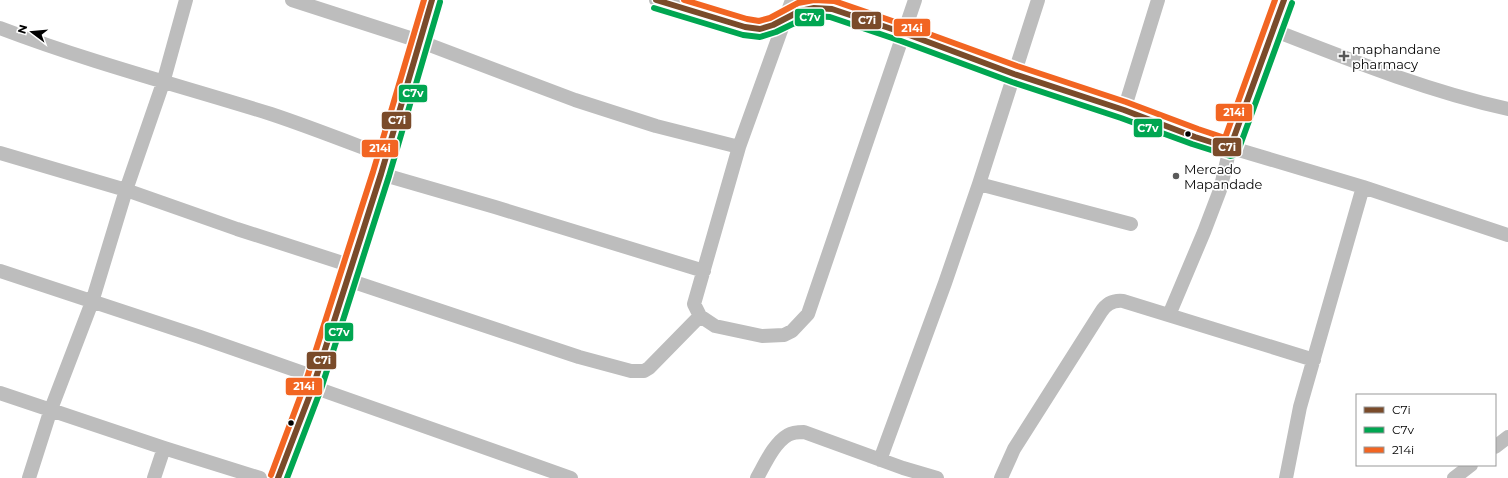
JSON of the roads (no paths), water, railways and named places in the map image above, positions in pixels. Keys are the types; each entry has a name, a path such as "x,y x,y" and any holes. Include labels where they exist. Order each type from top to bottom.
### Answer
{"street":[{"path":"29,478 51,409 92,302 126,190 163,82 186,0"},
{"path":"292,0 419,41 575,100 656,126 738,147"},
{"path":"278,478 314,382 348,280 432,0"},
{"path":"792,0 738,147 694,304 700,316 715,326 768,336 784,335 792,331 808,314 915,0"},
{"path":"880,460 945,283 979,184 1038,0"},
{"path":"1124,110 1158,0"},
{"path":"1169,315 1220,190 1230,148 1284,0"},
{"path":"662,1 745,27 760,29 773,26 800,11 814,8 832,9 904,33 1014,74 1124,110 1195,137 1363,187 1508,235"},
{"path":"0,28 47,46 272,115 386,156"},
{"path":"1273,30 1413,83 1484,104 1508,109"},
{"path":"0,153 126,190 352,266"},
{"path":"381,174 704,271"},
{"path":"979,184 1131,224"},
{"path":"1286,478 1300,407 1363,187"},
{"path":"0,272 92,302 314,382 571,478"},
{"path":"348,280 579,357 631,371 644,371 649,368 700,316"},
{"path":"1000,478 1014,449 1105,306 1117,300 1314,360"},
{"path":"0,393 164,448 260,478"},
{"path":"757,478 782,440 789,434 795,432 804,432 880,460 938,478"},
{"path":"1496,446 1508,437"},
{"path":"154,478 164,448"},
{"path":"1454,478 1470,466"}],"place":[{"name":"maphandane pharmacy","path":"1344,56"},
{"name":"Mercado Mapandade","path":"1176,176"}]}
